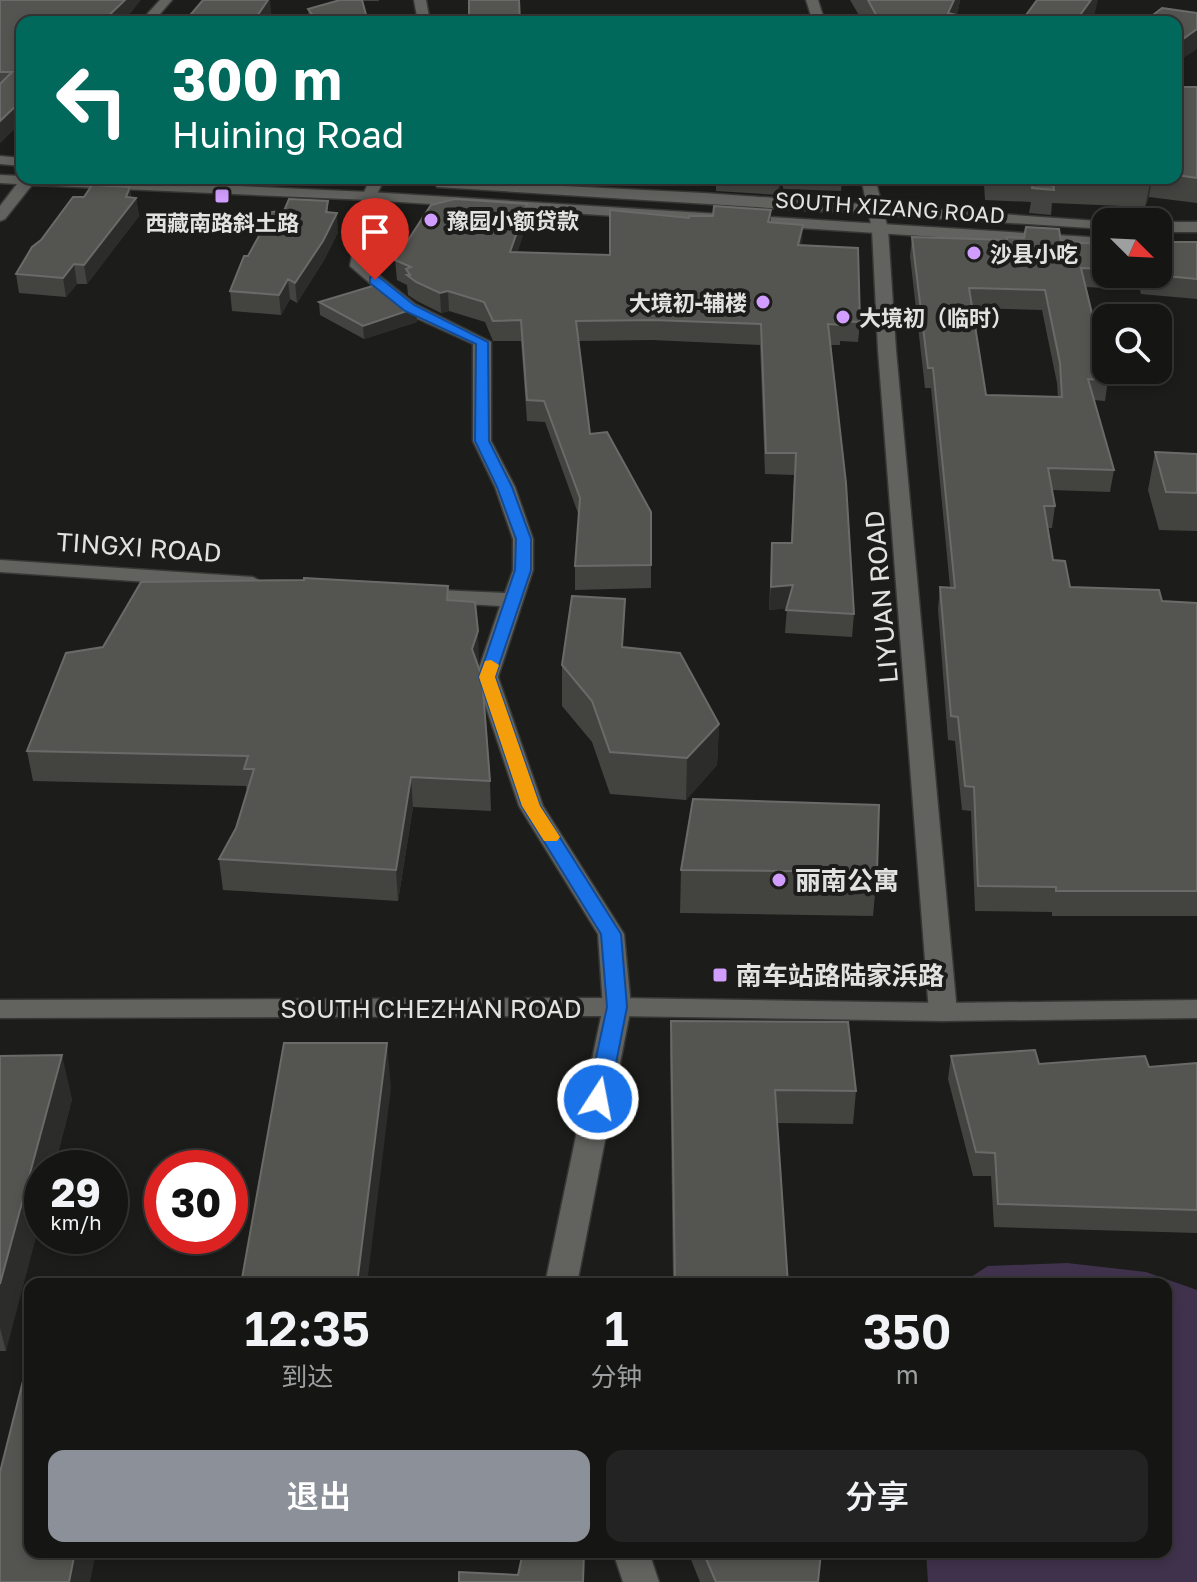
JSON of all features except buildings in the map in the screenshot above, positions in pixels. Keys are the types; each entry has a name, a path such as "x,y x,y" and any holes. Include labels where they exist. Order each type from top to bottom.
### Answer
{"street":[{"path":"151,16 166,0"},
{"path":"0,216 26,184"},
{"path":"380,184 358,266 409,308 482,342 482,441 505,487 523,539 523,570 487,677 531,806 611,934 617,1007 562,1278"},
{"name":"SOUTH XIZANG ROAD","path":"380,184 879,219 1092,224"},
{"name":"SOUTH XIZANG ROAD","path":"437,184 879,219 1092,242"},
{"name":"LIYUAN ROAD","path":"870,184 879,219 887,350 943,1012"},
{"path":"1172,227 1197,227"},
{"name":"TINGXI ROAD","path":"0,566 275,585"},
{"path":"398,594 514,600"},
{"name":"SOUTH CHEZHAN ROAD","path":"0,1009 617,1007 943,1012 1197,1009"},
{"path":"633,1558 641,1582"}],"shaded area":[{"path":"1067,1263 1146,1272 1163,1278 969,1278 988,1266"},
{"path":"1172,1281 1197,1290 1197,1582 928,1582 926,1558 1172,1558"}],"slow traffic":[{"path":"491,665 487,677 531,806 550,837"}],"place":[{"name":"西藏南路斜土路","path":"222,196"},
{"name":"豫园小额贷款","path":"431,220"},
{"name":"沙县小吃","path":"974,253"},
{"name":"大境初-辅楼","path":"763,302"},
{"name":"大境初（临时）","path":"843,317"},
{"name":"丽南公寓","path":"779,880"},
{"name":"南车站路陆家浜路","path":"720,975"}],"route":[{"path":"375,280 409,308 482,342 482,441 505,487 523,539 523,570 487,677 531,806 611,934 617,1007 598,1099"}]}
